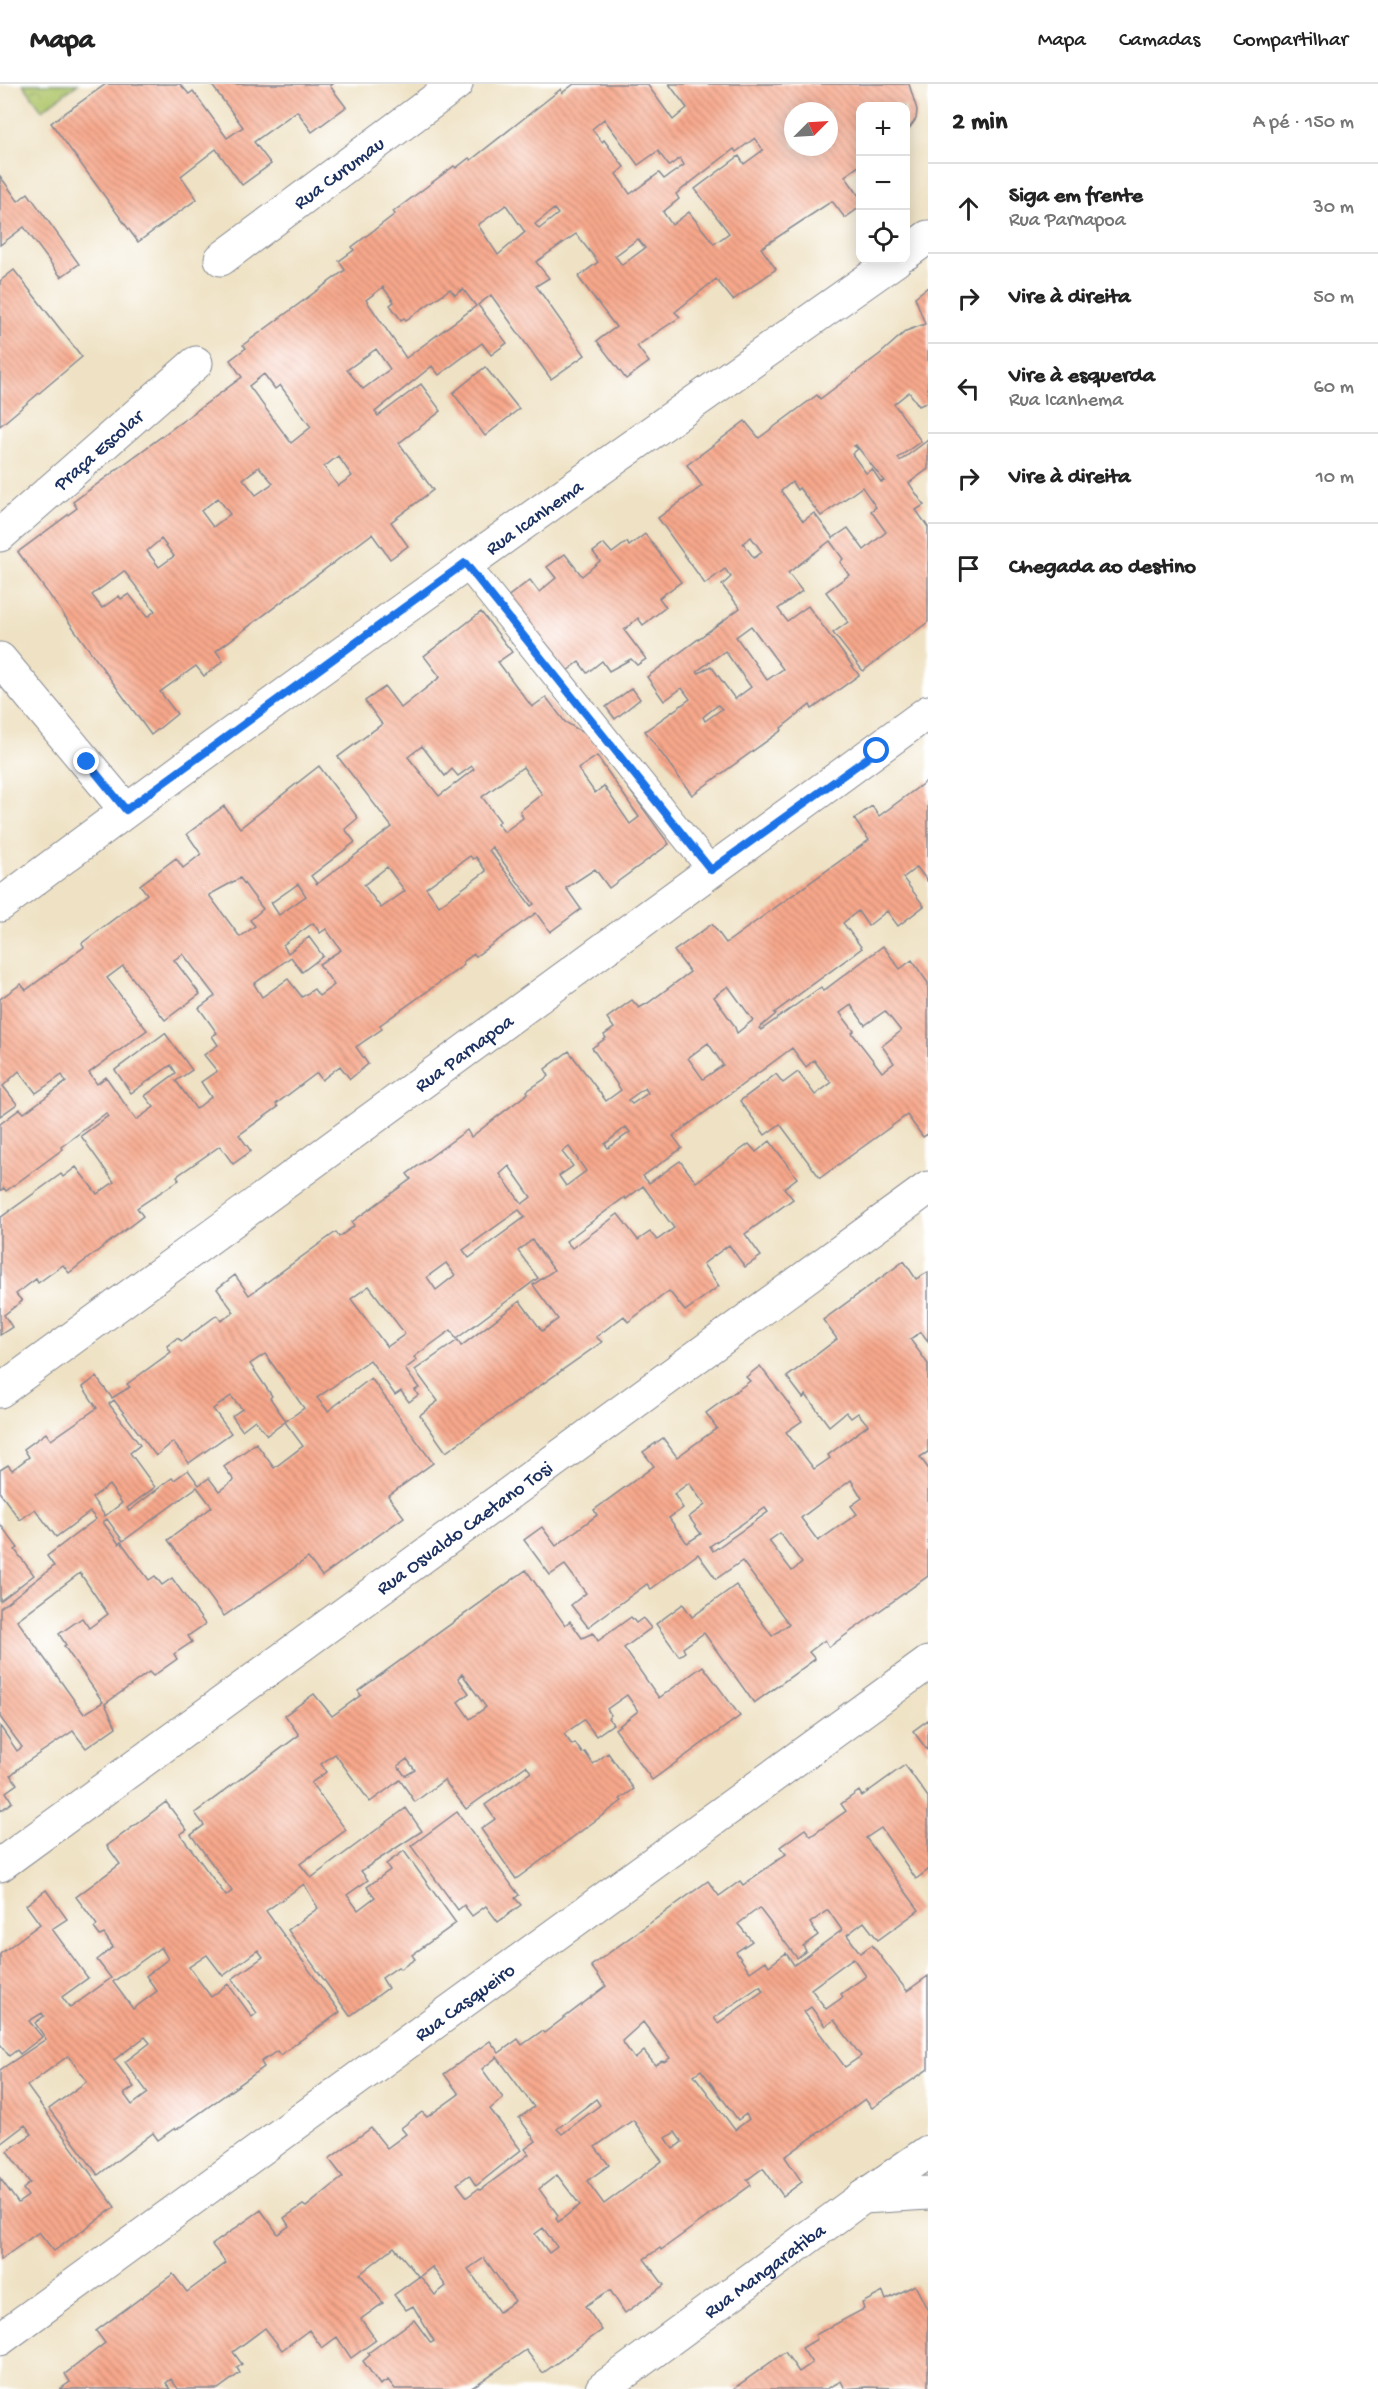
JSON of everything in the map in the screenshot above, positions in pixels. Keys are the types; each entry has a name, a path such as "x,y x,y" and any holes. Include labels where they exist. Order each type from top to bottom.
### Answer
{"street":[{"name":"Rua Curumau","path":"221,259 456,84"},
{"path":"910,250 928,237"},
{"name":"Rua Icanhema","path":"0,905 126,810 465,563 890,264"},
{"name":"Praça Escolar","path":"0,535 196,363"},
{"path":"0,659 126,810"},
{"name":"Rua Parnapoa","path":"0,1391 928,712"},
{"name":"Rua Osvaldo Caetano Tosi","path":"0,1865 928,1188"},
{"name":"Rua Casqueiro","path":"0,2339 928,1663"},
{"name":"Rua Mangaratiba","path":"602,2389 863,2197 928,2152"},
{"path":"863,2197 928,2193"}],"lane":[{"path":"465,563 711,870"}],"green space":[{"path":"23,84 78,84 42,110"}],"building":[{"path":"106,84 180,84 189,94 193,91 227,138 243,127 211,84 333,84 330,86 346,107 312,132 297,111 254,142 271,164 242,185 216,149 181,176 197,199 138,242 51,123"},
{"path":"574,84 647,84 673,120 687,108 669,84 909,84 917,110 916,119 910,127 910,102 856,102 856,168 845,176 856,191 856,210 845,218 832,201 761,248 776,269 733,300 716,279 675,312 680,317 637,346 649,362 626,379 597,341 616,327 578,277 598,262 576,234 536,262 549,278 536,286 585,355 551,379 491,295 478,305 507,343 491,355 482,343 439,375 432,366 375,412 378,416 421,384 441,411 399,443 433,490 391,522 408,546 390,559 372,534 216,651 223,661 204,676 196,666 160,692 177,714 151,735 18,552 77,508 73,502 242,377 230,360 246,348 243,345 345,270 339,261 354,250 352,247 395,214 393,212 454,166 456,168 469,158 471,160 561,89 562,93","holes":["604,119 638,165 658,151 669,166 680,158 684,165 664,179 659,173 630,194 616,174 624,167 604,140 602,142 592,129","755,138 763,150 744,164 739,156 695,189 729,233 714,244 689,212 672,225 663,212 679,199 676,194 734,149 736,152","506,205 525,232 498,255 478,225","554,209 558,214 539,229 535,224","638,239 645,248 622,265 615,256","383,287 394,302 390,305 401,320 404,318 406,320 450,289 455,295 463,289 476,306 406,358 366,300","376,349 390,369 363,389 347,370","264,374 275,389 280,385 311,427 291,443 249,386","338,456 352,476 338,486 324,467","259,467 273,483 256,495 243,479","218,498 230,514 213,527 201,511","161,539 174,556 159,567 147,551","124,571 155,611 147,617 129,594 121,599 119,596 102,608 92,595"]},
{"path":"0,176 18,201 28,193 79,264 61,277 24,227 0,245"},
{"path":"14,270 82,357 0,426 0,281"},
{"path":"928,287 928,402 919,406 909,392 894,404 921,441 898,458 900,461 928,440 928,469 909,483 924,505 916,510 928,527 928,622 863,671 833,633 848,622 826,592 849,575 840,562 843,559 830,541 788,573 802,591 778,609 787,621 808,606 859,675 812,709 810,705 781,728 782,730 692,795 645,731 690,699 682,688 664,701 647,677 740,608 722,585 731,577 725,569 705,584 658,518 702,486 687,465 745,421 759,438 817,395 820,399 880,354 906,331 925,324 915,297","holes":["856,445 884,481 881,482 872,469 866,473 852,454 858,449 854,446","792,482 821,516 862,487 876,507 871,511 886,532 864,550 848,528 833,538 814,513 803,521 781,491","751,537 762,552 754,558 743,543","751,626 783,669 767,680 736,637","725,651 751,687 735,699 711,666 699,673 697,671","718,705 722,709 705,721 703,717"]},
{"path":"485,367 519,409 485,436 453,393"},
{"path":"645,534 681,582 659,598 666,607 643,625 638,618 624,630 646,659 637,665 631,659 609,671 602,661 587,673 579,662 563,674 506,598 530,580 539,592 556,578 547,567 565,554 582,576 600,561 593,552 604,544 612,553 627,542 629,546"},
{"path":"481,612 512,652 498,662 532,707 546,697 565,722 591,737 669,844 609,888 595,869 566,888 581,909 550,932 536,913 476,956 474,954 463,962 464,965 380,1025 382,1029 356,1047 368,1064 350,1079 340,1066 322,1080 317,1073 276,1104 278,1107 239,1135 251,1151 233,1164 220,1146 177,1176 179,1180 137,1208 143,1216 69,1273 63,1265 38,1283 36,1279 16,1294 22,1301 4,1315 12,1327 0,1335 0,1218 61,1174 63,1177 76,1167 97,1194 114,1182 81,1136 108,1116 106,1113 61,1147 63,1149 6,1191 4,1188 0,1191 0,1124 20,1109 24,1113 66,1082 62,1075 36,1093 19,1071 3,1086 17,1104 0,1116 0,999 21,984 26,990 84,947 82,943 147,894 140,885 176,858 183,868 201,854 187,834 224,806 240,828 319,766 358,818 345,829 355,842 311,876 317,884 392,827 338,757 382,724 365,701 385,687 401,708 440,677 424,656","holes":["422,746 445,776 452,769 458,776 472,766 474,769 439,796 408,757","597,756 639,817 630,824 604,786 595,793 578,769","523,767 542,794 520,811 523,818 504,832 497,823 500,821 482,797","492,847 534,904 531,906 489,850","470,856 473,859 476,857 486,871 439,906 426,888","387,867 405,891 381,908 364,885","240,878 263,909 250,920 255,926 240,937 209,895","298,884 306,896 279,915 271,903","313,923 320,933 326,929 341,950 319,964 334,985 319,996 314,989 302,997 288,979 262,997 254,984 291,957 302,972 323,956 309,937 288,953 283,945","183,954 215,996 199,1008 217,1033 212,1036 218,1045 204,1055 217,1071 201,1082 211,1097 196,1109 176,1081 192,1070 165,1033 115,1070 131,1093 171,1065 176,1073 145,1096 154,1107 136,1120 106,1077 97,1084 89,1073 147,1030 107,978 123,966 165,1020 200,994 174,960"]},
{"path":"632,688 640,699 615,719 606,707"},
{"path":"928,780 928,882 917,867 903,878 924,906 898,926 887,911 868,926 858,911 843,923 862,948 774,1013 776,1014 759,1028 761,1030 821,987 823,991 883,946 900,969 912,960 928,983 928,1134 923,1137 907,1115 820,1178 780,1124 765,1135 740,1101 776,1074 783,1083 798,1072 815,1095 831,1083 814,1060 806,1067 792,1048 673,1136 682,1148 643,1176 649,1183 680,1161 696,1182 749,1144 756,1152 770,1141 797,1178 784,1188 793,1199 745,1234 761,1256 745,1267 729,1245 703,1264 719,1286 685,1311 669,1291 628,1322 624,1316 596,1337 602,1342 446,1452 420,1415 438,1401 415,1370 458,1340 461,1346 520,1301 542,1331 558,1319 533,1285 554,1270 532,1240 518,1251 538,1278 456,1339 451,1330 414,1357 417,1360 405,1369 419,1388 415,1390 418,1395 409,1402 401,1391 395,1395 370,1360 317,1398 328,1411 371,1378 433,1463 388,1496 404,1517 322,1576 308,1558 224,1616 168,1540 212,1507 197,1487 123,1541 107,1519 103,1522 149,1580 155,1576 162,1585 172,1578 205,1624 188,1636 192,1642 174,1654 177,1659 153,1676 149,1672 105,1704 116,1727 86,1748 73,1731 11,1775 17,1784 6,1792 12,1802 0,1811 0,1726 17,1751 22,1747 0,1717 0,1608 54,1566 47,1556 96,1519 90,1512 56,1537 35,1509 20,1520 0,1493 0,1470 8,1465 12,1470 29,1457 24,1449 46,1433 51,1440 97,1408 83,1387 96,1377 112,1398 130,1387 127,1384 171,1352 167,1346 177,1338 182,1341 217,1315 221,1321 234,1312 217,1289 235,1275 249,1295 336,1232 339,1237 354,1226 352,1222 411,1179 407,1174 467,1130 471,1137 528,1093 527,1091 549,1076 545,1069 569,1051 606,1101 621,1090 592,1048 606,1038 604,1035 614,1028 607,1018 632,1000 639,1008 690,972 674,951 712,924 726,943 869,840 854,819 872,806 879,816","holes":["728,986 753,1020 737,1033 714,997","851,1005 865,1025 885,1011 901,1031 882,1046 894,1063 882,1072 852,1033 854,1031 840,1013","708,1043 723,1065 703,1079 688,1058","645,1088 648,1093 632,1104 628,1100","626,1127 630,1132 608,1148 605,1144","569,1147 586,1171 566,1186 559,1176 573,1166 562,1152","509,1166 531,1197 522,1204 500,1174","643,1186 674,1228 657,1240 650,1232 638,1240 618,1214 572,1248 566,1241","519,1210 525,1217 469,1258 463,1250","446,1263 455,1275 436,1290 427,1277","369,1286 405,1334 387,1347 351,1299","265,1354 304,1408 286,1421 270,1398 272,1396 250,1364","231,1396 242,1409 232,1416 242,1430 255,1420 267,1435 285,1422 303,1446 274,1468 256,1443 224,1467 234,1480 219,1491 209,1478 199,1485 188,1470 174,1480 172,1478 129,1511 127,1508 155,1487 130,1453 140,1445 109,1404 114,1400 156,1456 173,1442 189,1463 231,1433 213,1409","109,1485 122,1503 105,1516 92,1498","80,1573 108,1614 89,1628 82,1618 59,1634 66,1645 64,1646 103,1702 84,1714 17,1620"]},
{"path":"904,1261 916,1279 928,1272 928,1341 921,1332 910,1339 928,1364 928,1452 920,1457 928,1468 928,1576 829,1647 825,1640 809,1652 815,1659 754,1703 704,1633 683,1648 685,1652 679,1656 656,1624 683,1604 692,1617 736,1585 772,1636 789,1624 742,1561 716,1579 698,1554 651,1589 647,1584 588,1627 571,1605 586,1593 565,1565 550,1575 524,1540 542,1527 556,1546 597,1515 594,1510 654,1466 643,1452 663,1438 677,1457 717,1428 706,1413 750,1381 746,1377 760,1366 802,1421 786,1432 814,1469 830,1458 828,1455 868,1425 858,1413 851,1418 846,1412 829,1426 806,1395 803,1398 787,1377 837,1339 823,1320","holes":["851,1480 862,1498 851,1506 857,1514 818,1541 801,1518","689,1483 705,1505 689,1517 701,1534 687,1543 669,1518 683,1508 674,1494","765,1508 768,1512 713,1551 710,1546","780,1533 802,1563 792,1571 769,1541"]},
{"path":"0,1524 18,1548 15,1550 34,1575 0,1601"},
{"path":"526,1570 565,1625 570,1621 582,1638 593,1633 598,1641 631,1617 636,1623 643,1618 651,1628 624,1648 659,1698 703,1666 740,1716 652,1780 615,1729 638,1711 627,1695 607,1709 611,1715 608,1718 613,1724 596,1736 584,1720 564,1734 572,1745 575,1743 582,1753 585,1752 593,1764 608,1753 634,1789 620,1799 622,1801 516,1879 481,1829 495,1819 485,1805 531,1772 526,1766 466,1809 444,1780 415,1802 400,1780 370,1802 335,1754 321,1764 326,1772 311,1783 346,1830 300,1864 311,1878 406,1808 422,1831 361,1871 368,1880 347,1895 358,1910 375,1897 367,1887 390,1870 386,1864 404,1851 456,1923 412,1955 415,1959 382,1978 388,1988 350,2016 288,1930 318,1908 304,1884 266,1911 340,2012 280,2055 277,2051 261,2062 264,2067 176,2130 175,2128 158,2140 153,2133 98,2175 49,2109 87,2081 68,2056 27,2086 115,2207 54,2251 39,2232 0,2260 0,2178 18,2203 28,2196 23,2189 30,2183 7,2151 32,2134 25,2125 0,2144 0,2070 46,2039 35,2023 44,2016 42,2013 29,2021 42,2037 20,2054 17,2050 9,2056 0,2044 0,1954 40,1924 26,1905 46,1890 67,1919 52,1929 88,1978 62,1997 70,2008 111,1978 97,1960 113,1947 104,1934 100,1936 94,1928 97,1925 76,1897 120,1864 107,1846 166,1802 187,1830 180,1834 226,1896 232,1891 191,1835 204,1825 195,1813 299,1735 285,1715 314,1694 332,1716 361,1695 358,1691","holes":["462,1674 486,1707 470,1719 458,1702 469,1693 458,1678","407,1759 415,1770 405,1776 398,1766","161,1947 168,1959 146,1976 157,1991 133,2009 113,1982","258,1950 263,1957 232,1979 257,2013 252,2017 228,1984 211,1997 189,1967 207,1955 223,1976","145,2037 150,2043 125,2062 148,2093 132,2105 124,2094 134,2087 114,2060"]},
{"path":"928,1720 928,1751 913,1731"},
{"path":"905,1765 928,1797 928,1870 916,1879 881,1828 866,1838 919,1910 878,1940 864,1922 847,1935 860,1953 872,1945 907,1991 928,1976 928,2069 872,2108 865,2099 785,2157 802,2182 783,2196 763,2168 747,2180 751,2185 661,2250 660,2248 644,2259 664,2285 625,2313 610,2290 585,2306 602,2330 543,2373 526,2350 470,2389 395,2389 388,2380 380,2385 363,2361 370,2355 368,2353 414,2320 431,2343 434,2341 413,2306 406,2310 394,2295 419,2277 394,2247 360,2274 383,2303 361,2319 376,2340 351,2358 337,2337 322,2348 309,2330 282,2350 265,2328 233,2352 242,2364 237,2368 240,2373 218,2389 178,2389 171,2379 166,2383 171,2389 60,2389 70,2382 65,2374 105,2343 96,2331 173,2274 187,2292 226,2263 212,2245 261,2210 278,2234 289,2226 284,2218 303,2205 306,2207 343,2177 329,2159 371,2128 387,2148 406,2134 401,2128 422,2112 427,2117 459,2094 444,2074 490,2041 499,2053 518,2039 522,2045 542,2031 544,2033 606,1986 591,1966 708,1881 719,1896 740,1881 743,1885 786,1854 780,1847 805,1829 811,1836 846,1811 841,1804 859,1791 862,1796","holes":["759,1908 797,1958 806,1951 803,1946 818,1935 810,1923 828,1910 842,1930 794,1965 786,1953 769,1966 766,1961 750,1972 736,1952 752,1941 738,1924","853,1958 866,1976 841,1994 843,1997 826,2009 811,1989","760,1986 763,1991 718,2023 714,2018","811,2007 825,2026 834,2020 861,2056 845,2067 804,2012","643,2022 670,2058 655,2065 644,2051 635,2059 622,2041","497,2057 534,2107 519,2118 536,2141 525,2149 529,2154 467,2197 457,2184 469,2175 476,2186 521,2150 490,2109 503,2098 482,2069","701,2070 738,2120 746,2114 749,2119 735,2130 694,2075","596,2099 600,2105 562,2134 557,2129","633,2120 662,2161 604,2204 587,2181 609,2165 595,2147","675,2132 682,2142 673,2149 666,2138","557,2175 580,2205 558,2222 556,2218 558,2215 539,2189","543,2228 557,2247 549,2253 535,2234","484,2258 515,2301 499,2312 468,2269","432,2267 446,2286 435,2295 420,2276"]},
{"path":"457,1812 519,1895 515,1898 521,1905 498,1922 486,1906 472,1916 464,1905 458,1910 411,1846"},
{"path":"915,2285 928,2311 928,2389 866,2387 845,2389 841,2381 827,2389 733,2389 785,2352 799,2372 812,2363 802,2348 817,2339 815,2335 864,2309 862,2303 883,2292 886,2300"}],"route":[{"path":"87,762 126,810 465,563 711,870 877,751"}]}
